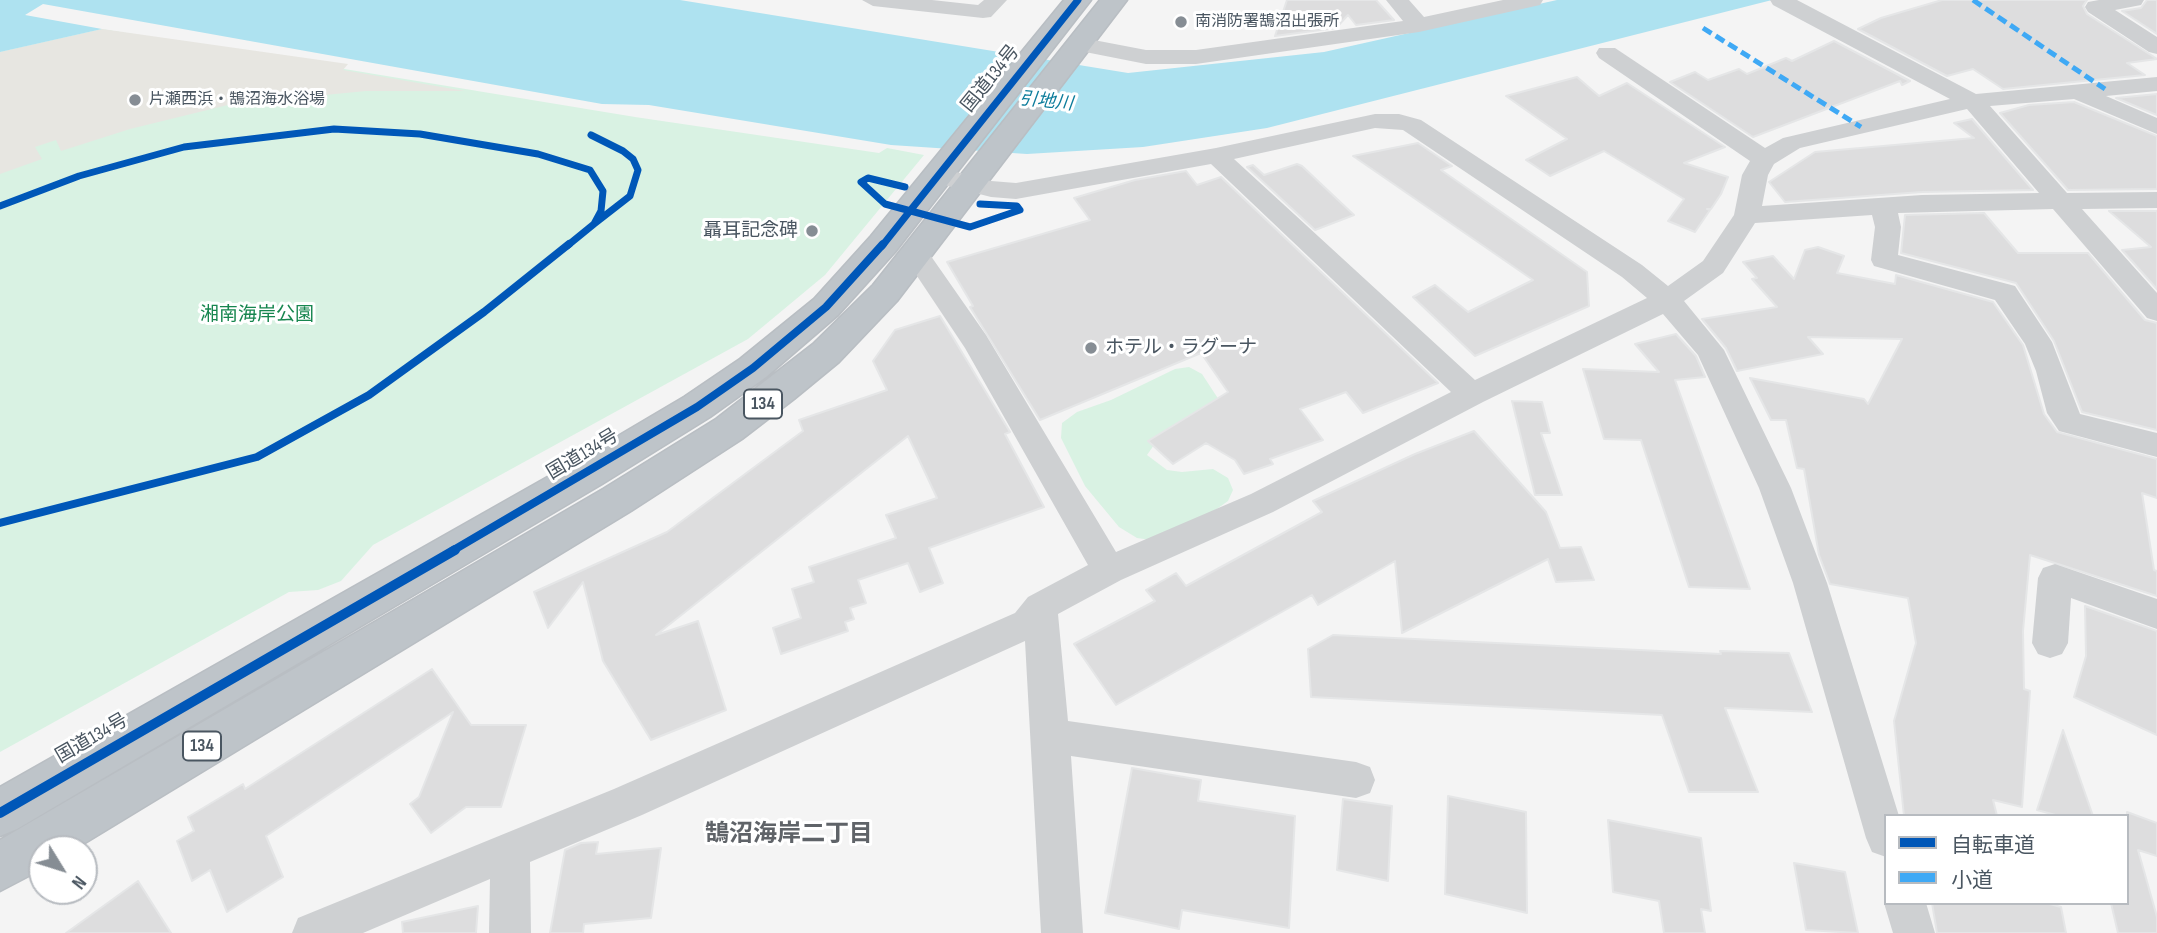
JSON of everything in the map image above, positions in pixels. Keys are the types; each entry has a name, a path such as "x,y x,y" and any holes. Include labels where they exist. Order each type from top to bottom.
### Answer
{"highway":[{"name":"国道134号","path":"470,563 617,500 750,413 826,353 860,321 916,255 961,170 1033,55 1078,0"},
{"name":"国道134号","path":"0,867 393,609 470,563 762,360 825,307 883,244 961,170 1072,52 1114,0"},
{"name":"国道134号","path":"0,813 393,609"}],"street":[{"path":"880,0 935,3 983,12 996,0"},
{"path":"1396,0 1419,25"},
{"path":"1072,52 1146,58 1196,57 1419,25 1532,0"},
{"path":"1781,0 1972,101 2157,311"},
{"path":"2133,0 2096,7 2157,47"},
{"path":"1606,53 1764,159"},
{"path":"313,933 628,802 1027,624 1040,607 1109,570 1262,503 1472,394 1667,300 1713,267 1747,215 1755,175 1764,159 1792,143 1972,101 2157,84"},
{"path":"2076,91 2157,127"},
{"path":"961,170 1003,191 1039,189 1216,156 1375,121 1412,125 1632,271 1667,300 1710,350 1775,488 1810,583 1884,831"},
{"path":"1216,156 1472,394"},
{"path":"1747,215 1883,206 2059,200 2157,200"},
{"path":"1883,206 1888,227 1884,260 2005,293 2038,342 2051,372 2063,413 2070,423 2157,445"},
{"path":"916,255 976,342 1109,570"},
{"path":"2050,643 2055,579 2157,614"},
{"path":"1040,607 1051,736 1062,933"},
{"path":"1051,736 1356,780"},
{"path":"510,852 510,933"},
{"path":"1907,905 1914,933"}],"green space":[{"name":"湘南海岸公園","path":"102,29 635,117 879,153 887,148 924,155 825,275 748,339 373,545 341,581 318,590 289,592 0,752 0,52"},
{"path":"1189,367 1202,374 1219,400 1159,438 1147,455 1167,470 1182,472 1213,469 1228,478 1233,490 1228,501 1200,521 1151,540 1137,538 1119,527 1085,486 1061,438 1062,423 1077,412 1111,400 1175,369"}],"sand":[{"name":"片瀬西浜・鵠沼海水浴場","path":"102,29 348,64 343,70 465,91 366,91 232,104 130,129 61,151 56,140 35,147 42,159 0,174 0,52"}],"water":[{"name":"引地川","path":"0,0 680,0 1128,73 1324,52 1557,0 1772,0 1267,128 1143,147 1027,154 891,145 649,105 602,104 43,4 25,15 102,29 0,52"}],"building":[{"path":"1287,0 1376,0 1394,20 1356,25 1348,15 1336,28 1275,36"},
{"path":"1942,0 2087,0 2083,6 2087,14 2157,59 2127,63 2145,75 2003,89 1973,69 1947,76 1858,29 1881,18"},
{"path":"2147,0 2157,0 2157,34 2122,11 2141,8"},
{"path":"1834,41 1910,81 1902,85 1900,81 1753,137 1670,82 1695,72 1708,80 1739,69 1747,74 1786,58 1792,61"},
{"path":"1577,77 1599,96 1627,83 1725,147 1684,163 1728,177 1721,194 1711,209 1707,209 1710,210 1695,232 1668,221 1684,199 1604,151 1550,176 1526,160 1567,139 1506,96"},
{"path":"2157,94 2157,115 2116,98"},
{"path":"2074,102 2157,136 2157,189 2068,190 2000,113 2029,105"},
{"path":"1972,119 2033,190 1922,192 1785,202 1769,182 1815,152 1974,138 1954,123"},
{"path":"1418,143 1452,166 1441,170 1587,272 1589,306 1475,356 1413,297 1435,285 1468,312 1533,280 1353,156"},
{"path":"1297,164 1354,215 1315,230 1247,167 1253,165 1264,175"},
{"path":"1186,171 1197,185 1221,177 1438,383 1363,413 1346,392 1300,409 1323,440 1270,459 1273,464 1244,474 1235,460 1206,443 1173,464 1148,441 1228,392 1201,353 1040,420 970,307 973,306 947,262 1090,220 1074,198 1135,180"},
{"path":"2109,211 2157,211 2157,289 2122,250 2151,247"},
{"path":"1984,213 2018,253 2088,253 2145,320 2157,323 2157,430 2082,412 2054,341 2016,283 1901,253 1905,215"},
{"path":"1818,247 1844,256 1837,273 1895,284 1896,275 1993,302 2023,345 2044,414 2057,432 2157,459 2157,498 2142,493 2154,570 2157,571 2157,596 2030,555 2023,631 2024,689 2030,691 2022,807 1993,800 1996,814 1904,814 1894,721 1916,643 1908,598 1830,584 1819,555 1804,469 1797,468 1786,420 1771,420 1750,378 1864,399 1868,404 1902,339 1808,337 1823,354 1737,371 1726,348 1702,319 1777,307 1752,279 1757,278 1743,262 1773,256 1794,279 1805,250"},
{"path":"940,316 1010,432 1005,434 1044,507 929,548 943,583 920,592 908,563 858,580 866,603 850,608 854,619 845,622 848,631 781,654 773,628 801,618 792,589 814,582 809,567 896,538 886,515 937,498 908,436 656,635 698,621 726,710 651,740 603,661 583,582 548,628 534,592 667,532 803,431 799,420 887,390 873,361 895,330"},
{"path":"1676,334 1696,356 1705,377 1675,380 1750,589 1689,587 1641,440 1604,439 1583,369 1659,372 1635,344"},
{"path":"1512,401 1542,402 1550,433 1541,433 1562,495 1535,495"},
{"path":"1474,431 1546,512 1560,548 1581,547 1594,580 1556,582 1548,559 1402,633 1395,561 1318,605 1312,595 1116,705 1074,644 1155,601 1146,590 1176,573 1186,586 1322,512 1313,501 1415,454"},
{"path":"2085,606 2157,631 2157,735 2074,697 2086,656"},
{"path":"1333,635 1721,654 1720,651 1789,653 1812,712 1725,708 1758,792 1689,792 1662,715 1311,697 1308,649"},
{"path":"432,669 471,725 526,725 501,807 466,807 431,833 410,804 419,797 453,712 266,836 283,877 227,912 210,870 192,881 177,841 194,831 188,817 243,784 245,789"},
{"path":"2063,730 2092,814 2052,814 2037,810"},
{"path":"1132,768 1201,780 1198,801 1295,816 1289,928 1182,910 1179,929 1105,913"},
{"path":"1448,796 1526,812 1527,913 1445,894"},
{"path":"1343,799 1392,806 1388,881 1337,870"},
{"path":"2127,814 2157,823 2157,856 2138,850 2157,917 2157,933 2118,933 2111,905 2129,905"},
{"path":"1608,820 1701,838 1711,911 1701,909 1705,933 1664,933 1659,901 1613,892"},
{"path":"598,842 596,854 661,848 651,918 584,924 583,933 550,933 565,850 581,843"},
{"path":"1794,863 1845,872 1858,933 1806,930"},
{"path":"138,881 171,933 66,933"},
{"path":"1932,905 2054,905 2061,907 2066,933 1937,933"},
{"path":"478,906 476,933 403,933 402,922"}],"marked path":[{"path":"1973,0 2105,89"},
{"path":"1703,28 1861,127"}],"cycle path":[{"path":"0,813 588,473 697,407 753,368 826,307 883,244 1078,0"},
{"path":"0,206 79,176 184,147 272,134 334,129 420,134 538,154 590,170 603,191 601,211 594,224 484,312 369,395 257,457 0,523"},
{"path":"591,135 623,151 633,159 638,170 630,196 594,224"},
{"path":"905,187 868,178 861,182 885,204 970,227 1020,210 1017,206 980,204"}],"place":[{"name":"南消防署鵠沼出張所","path":"1181,22"},
{"name":"片瀬西浜・鵠沼海水浴場","path":"135,100"},
{"name":"聶耳記念碑","path":"812,231"},
{"name":"ホテル・ラグーナ","path":"1091,348"}],"district":[{"name":"鵠沼海岸二丁目","path":"789,835"}]}
